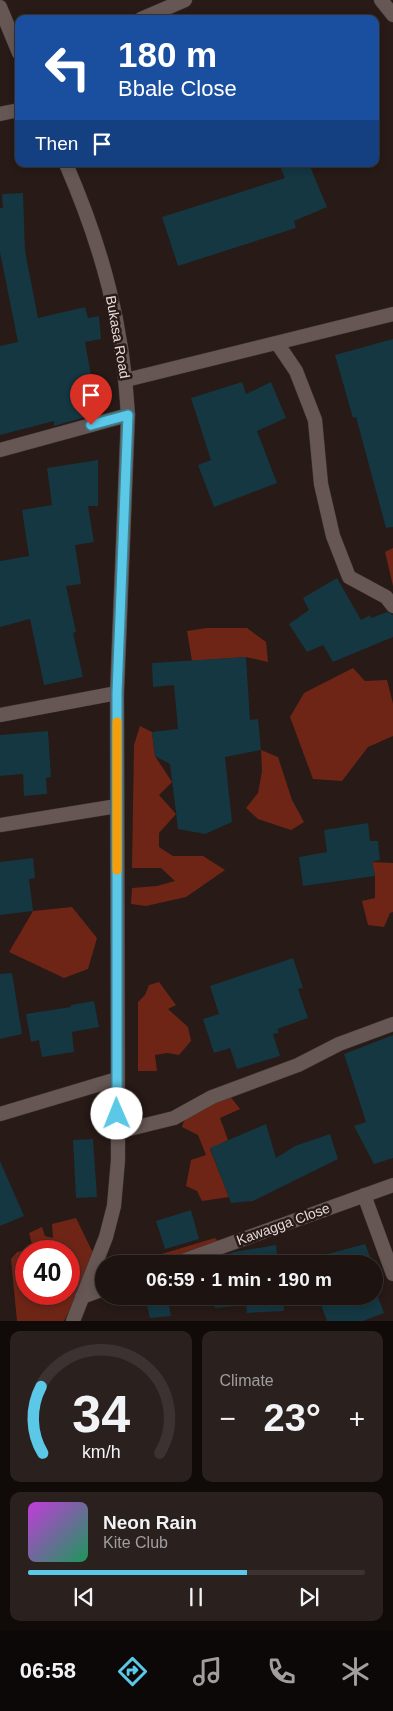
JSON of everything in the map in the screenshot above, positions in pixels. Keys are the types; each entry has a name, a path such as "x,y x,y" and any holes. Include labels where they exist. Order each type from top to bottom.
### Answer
{"street":[{"path":"150,15 185,0"},
{"path":"381,0 393,15"},
{"path":"0,7 15,43"},
{"path":"0,114 15,111"},
{"name":"Bukasa Road","path":"67,167 102,258 118,325 126,380 128,415 117,693 118,1160 114,1206 106,1237 73,1321"},
{"path":"126,380 393,314"},
{"path":"278,343 296,371 315,420 321,484 333,536 349,577 386,597 393,606"},
{"path":"0,450 128,415"},
{"path":"0,715 117,693"},
{"path":"0,825 117,806"},
{"path":"117,1132 174,1118 212,1096 298,1065 339,1044 393,1024"},
{"path":"0,1114 117,1079"},
{"name":"Kawagga Close","path":"199,1255 393,1185"},
{"path":"364,1195 393,1274"},
{"path":"82,1297 95,1292"}],"shaded area":[{"path":"393,548 393,586 385,552"},
{"path":"207,628 247,628 266,642 268,662 246,657 192,661 187,631"},
{"path":"353,668 365,681 387,680 393,704 393,736 368,747 342,781 313,779 290,717 304,693"},
{"path":"140,726 152,732 155,756 172,782 159,795 176,814 159,833 159,847 173,856 203,856 225,870 186,897 146,906 131,904 132,888 157,886 175,881 161,868 132,868 134,745"},
{"path":"261,750 278,757 292,800 304,822 291,830 258,819 246,808 258,793 262,771"},
{"path":"372,862 393,863 393,912 390,913 384,927 368,925 362,901 375,898 375,876"},
{"path":"72,907 97,938 88,969 64,978 9,952 33,911"},
{"path":"159,982 176,1005 168,1009 188,1027 191,1041 179,1055 167,1053 155,1055 157,1071 138,1071 138,1002 145,995 149,985"},
{"path":"226,1091 240,1109 220,1118 228,1140 210,1149 229,1197 202,1201 197,1191 186,1186 191,1160 206,1155 198,1135 182,1127 187,1111"},
{"path":"76,1218 95,1257 95,1261 80,1290 80,1240 31,1240 29,1233 42,1227 45,1236 53,1238 52,1224"},
{"path":"215,1238 223,1246 215,1255 158,1255"},
{"path":"15,1254 15,1300 11,1259"},
{"path":"15,1305 72,1305 64,1321 17,1321"}],"building":[{"path":"280,167 310,167 327,207 294,221 296,228 178,266 162,217 285,178"},
{"path":"23,193 25,251 38,318 85,307 88,318 99,316 101,339 85,342 96,403 87,404 89,416 54,426 54,421 0,435 0,346 18,342 0,252 0,208 3,208 2,194"},
{"path":"393,339 393,527 386,528 356,417 353,418 335,355"},
{"path":"242,382 246,394 271,382 286,418 257,431 277,483 214,507 198,465 211,460 191,398"},
{"path":"98,460 98,506 88,506 94,542 75,545 81,584 66,586 76,632 73,633 83,677 44,685 30,619 0,627 0,561 29,556 22,510 52,505 47,468"},
{"path":"337,578 361,620 370,615 371,618 387,612 393,615 393,637 333,662 323,645 307,652 289,624 309,610 303,598"},
{"path":"246,657 250,720 258,719 261,750 225,757 232,822 205,834 178,829 170,764 155,756 152,732 178,729 174,685 153,687 152,663"},
{"path":"48,731 51,777 46,778 47,794 24,796 23,774 0,776 0,735"},
{"path":"368,823 370,841 378,841 380,860 372,862 375,876 303,886 299,857 327,852 324,830"},
{"path":"33,858 35,878 29,879 33,911 0,915 0,862"},
{"path":"293,958 303,988 298,989 308,1018 277,1029 279,1033 273,1034 280,1056 237,1069 230,1048 214,1053 203,1019 219,1014 210,986"},
{"path":"12,973 22,1034 0,1039 0,974"},
{"path":"94,1001 99,1027 72,1032 74,1052 42,1057 39,1040 31,1042 26,1014 71,1007 71,1005"},
{"path":"393,1035 393,1158 374,1164 354,1126 366,1122 344,1054"},
{"path":"266,1124 276,1158 295,1146 330,1134 338,1159 253,1201 231,1203 210,1148"},
{"path":"93,1139 97,1197 76,1198 73,1140"},
{"path":"0,1161 24,1216 0,1226"},
{"path":"191,1210 199,1239 165,1249 156,1221"},
{"path":"365,1244 369,1255 324,1255"},
{"path":"276,1245 277,1255 226,1255"},
{"path":"147,1305 169,1305 171,1316 150,1318"},
{"path":"214,1305 246,1305 215,1308"},
{"path":"246,1305 283,1305 284,1311 247,1313"},
{"path":"321,1305 381,1305 384,1313 363,1321 327,1321"}],"slow traffic":[{"path":"117,722 117,870"}],"route":[{"path":"91,425 128,415 117,693 117,1114"}]}
